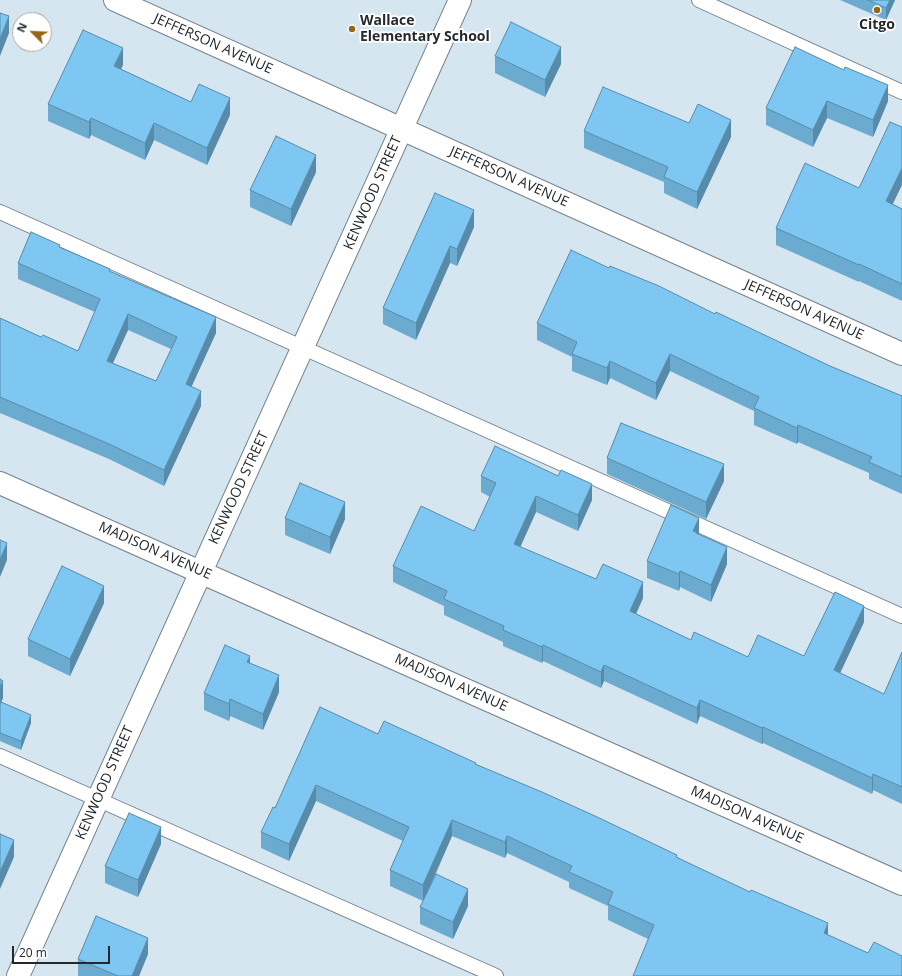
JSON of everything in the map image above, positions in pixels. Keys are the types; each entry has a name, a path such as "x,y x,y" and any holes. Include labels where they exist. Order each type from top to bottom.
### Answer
{"street":[{"name":"JEFFERSON AVENUE","path":"115,0 902,354"},
{"name":"KENWOOD STREET","path":"18,976 460,0"},
{"name":"MADISON AVENUE","path":"0,482 902,884"}],"lane":[{"path":"698,0 902,92"},
{"path":"0,212 302,349 902,616"},
{"path":"0,756 496,976"}],"building":[{"path":"868,0 890,0 886,8"},
{"path":"0,13 9,16 0,39"},
{"path":"511,22 561,47 545,80 495,56"},
{"path":"83,30 123,48 114,66 191,102 199,84 230,98 207,148 154,123 145,143 91,118 89,122 48,104"},
{"path":"795,47 844,70 845,67 888,85 873,120 827,101 813,130 766,108"},
{"path":"603,87 689,123 698,104 731,120 697,192 664,177 668,167 584,131"},
{"path":"890,122 902,127 902,168 886,201 902,209 902,284 776,228 805,163 859,188"},
{"path":"276,136 316,155 291,209 250,190"},
{"path":"435,193 474,210 457,249 450,246 416,323 383,308"},
{"path":"31,232 60,245 59,247 110,269 109,271 216,317 186,384 201,391 164,470 109,444 0,397 0,318 41,337 43,335 78,351 100,299 18,263","holes":["128,314 177,337 156,381 107,361"]},
{"path":"571,250 609,268 610,266 659,286 715,314 716,312 830,366 902,396 902,477 869,462 872,457 798,425 797,428 754,408 759,397 670,354 656,383 610,361 607,368 572,354 577,342 537,323"},
{"path":"621,423 724,464 706,502 607,458"},
{"path":"495,446 558,476 561,470 592,484 578,515 536,496 514,544 596,579 603,564 643,582 630,611 691,640 694,632 748,657 758,635 804,656 835,592 864,606 834,670 884,694 902,652 902,787 873,774 872,778 763,727 762,728 700,700 697,708 604,665 601,672 543,645 542,647 503,630 504,626 444,599 447,591 393,566 421,506 474,531 496,483 481,476"},
{"path":"300,483 345,502 330,537 285,518"},
{"path":"671,505 699,518 693,531 727,547 711,585 680,571 679,574 647,561"},
{"path":"0,540 7,543 0,560"},
{"path":"62,566 104,586 70,659 28,639"},
{"path":"225,645 250,656 247,662 279,675 263,714 230,699 229,704 204,693"},
{"path":"0,679 3,681 0,687"},
{"path":"1,702 31,715 21,741 0,733"},
{"path":"320,707 378,734 384,721 476,763 475,764 595,816 750,892 751,890 828,923 824,933 868,953 874,942 902,956 902,976 633,976 654,925 608,904 613,892 569,872 572,866 507,836 505,842 452,820 423,885 390,870 409,827 316,785 289,844 261,832 273,807 275,808"},
{"path":"129,813 161,827 138,880 105,866"},
{"path":"0,834 14,840 0,872"},
{"path":"436,874 468,889 453,922 420,907"},
{"path":"96,916 148,938 132,976 118,976 78,959"}],"place":[{"name":"Citgo","path":"877,10"},
{"name":"Wallace Elementary School","path":"352,29"}]}
